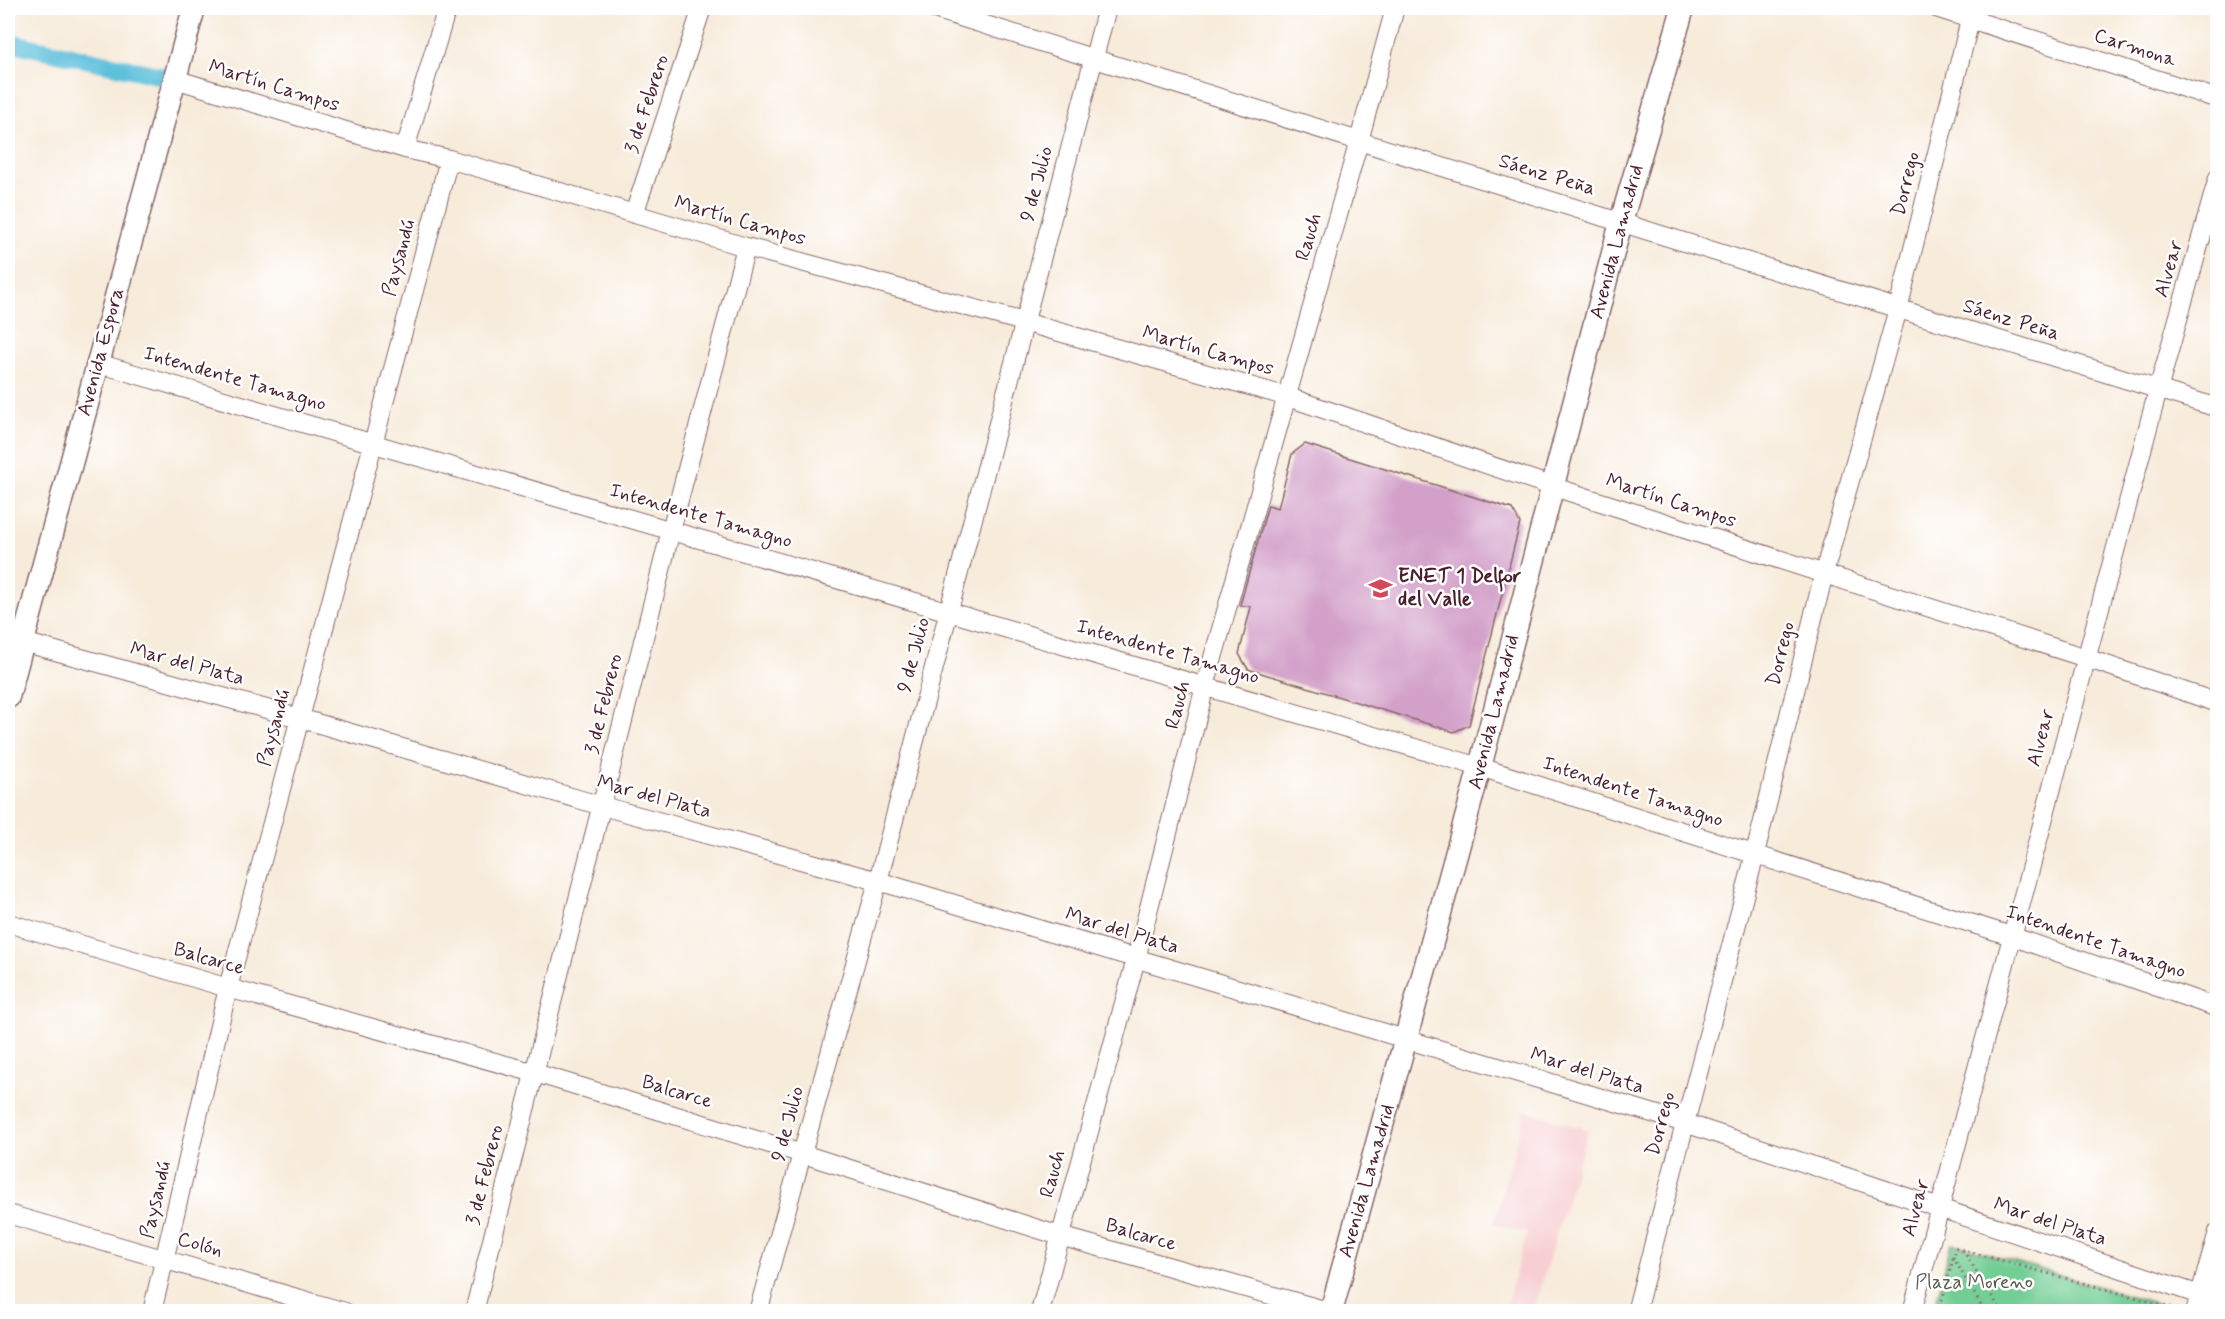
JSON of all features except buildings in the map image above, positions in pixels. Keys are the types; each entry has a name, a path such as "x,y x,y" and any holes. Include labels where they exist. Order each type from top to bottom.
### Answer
{"main road":[{"name":"Avenida Espora","path":"8,697 15,640 98,363 194,8"},
{"name":"Avenida Lamadrid","path":"1331,1311 1480,767 1621,222 1683,8"}],"street":[{"path":"405,149 447,8"},
{"name":"3 de Febrero","path":"634,214 702,8"},
{"name":"Sáenz Peña","path":"931,8 2217,408"},
{"name":"9 de Julio","path":"758,1311 878,881 1107,8"},
{"name":"Rauch","path":"1040,1311 1136,959 1205,687 1395,8"},
{"name":"Carmona","path":"1936,8 1971,13 2217,99"},
{"name":"Dorrego","path":"1636,1311 1755,854 1824,573 1898,309 1971,13"},
{"name":"Martín Campos","path":"176,79 405,149 449,159 746,247 1024,322 1288,397 1551,486 2086,658 2217,703"},
{"name":"Paysandú","path":"152,1311 228,988 449,159"},
{"name":"Alvear","path":"1912,1311 2011,936 2217,178"},
{"name":"3 de Febrero","path":"474,1311 670,530 746,247"},
{"name":"Intendente Tamagno","path":"98,363 1480,767 2011,936 2217,1008"},
{"name":"Mar del Plata","path":"15,640 299,718 602,806 878,881 1685,1123 1939,1209 2197,1303 2217,1301"},
{"name":"Balcarce","path":"8,923 228,988 534,1072 1060,1236 1331,1311"},
{"name":"Colón","path":"8,1214 345,1311"},
{"path":"2197,1303 2217,1232"}],"path":[{"path":"1939,1311 1956,1248 2178,1311"},
{"path":"1963,1250 2002,1311"},
{"path":"1953,1257 1985,1311"},
{"path":"2162,1311 2170,1307"}],"shaded area":[{"path":"1525,1111 1588,1130 1533,1311 1504,1311 1527,1233 1494,1224"}],"green space":[{"name":"Plaza Moreno","path":"1951,1243 2178,1310 2178,1311 1934,1311"}],"waterway":[{"path":"8,42 175,79"}],"place":[{"name":"ENET 1 Delfor del Valle","path":"1380,588"}]}
